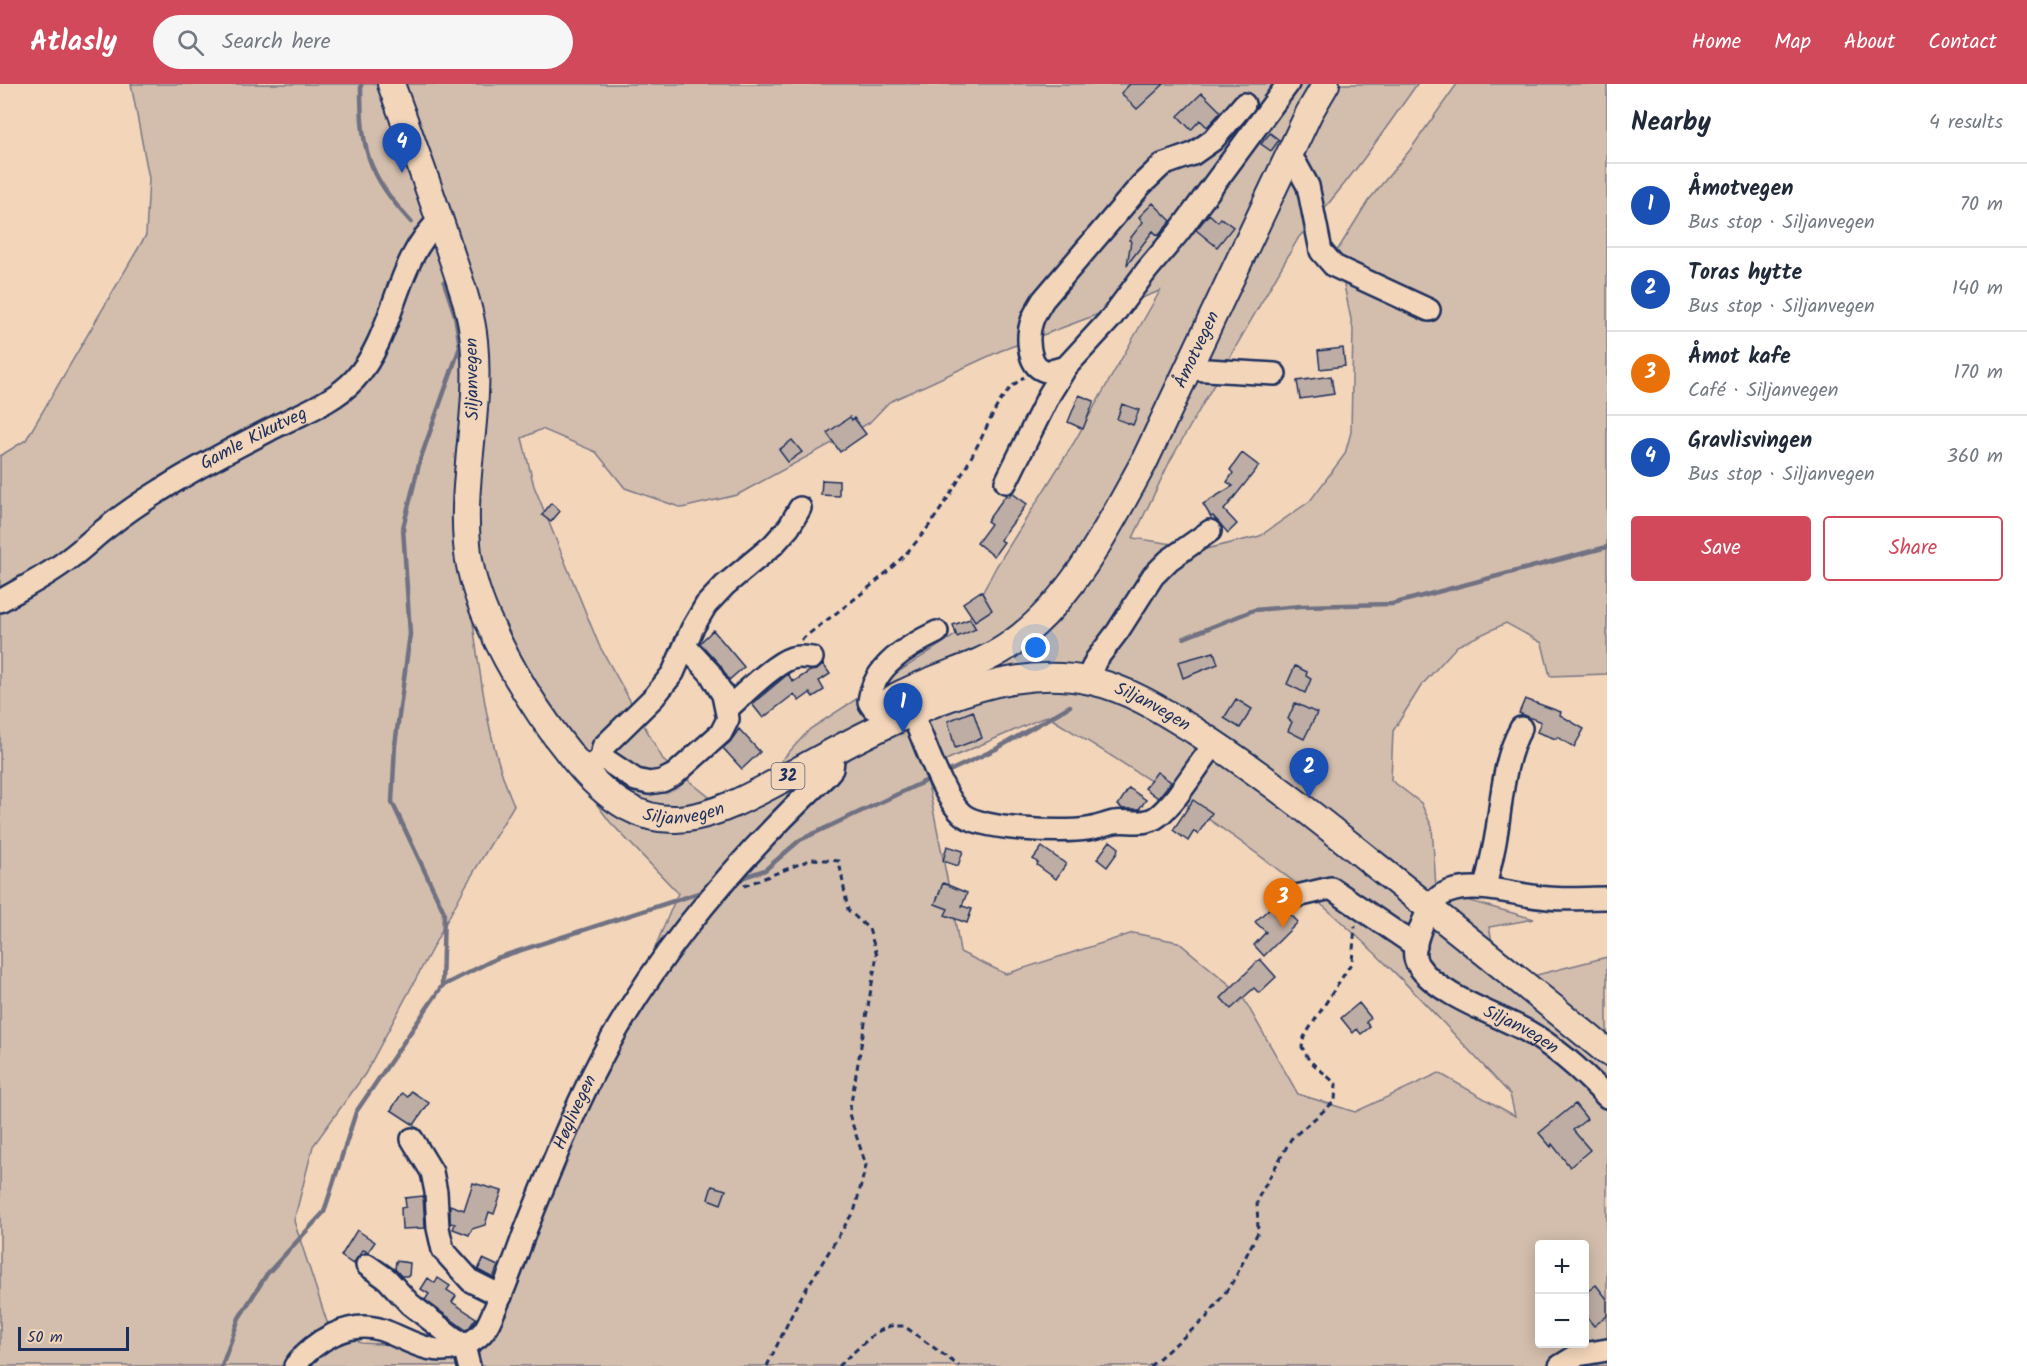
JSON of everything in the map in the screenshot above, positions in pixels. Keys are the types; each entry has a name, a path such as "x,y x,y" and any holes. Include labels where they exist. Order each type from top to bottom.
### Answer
{"main road":[{"name":"Siljanvegen","path":"391,84 467,303 474,343 477,395 466,522 471,573 487,618 509,662 551,729 592,764 603,791 628,808 657,818 683,819 710,813 744,800 834,751 886,716 912,712 964,692 1006,680 1047,676 1087,680 1140,699 1215,744 1309,812 1607,1052"},
{"name":"Åmotvegen","path":"886,716 896,697 1007,647 1044,617 1072,583 1113,518 1143,464 1326,84"}],"street":[{"path":"1006,482 1049,395 1066,367 1111,318 1178,233 1288,84"},
{"path":"1066,367 1047,371 1036,366 1031,353 1029,334 1032,321 1043,300 1141,185 1162,165 1193,154 1213,140 1244,104"},
{"path":"1289,157 1296,164 1308,186 1319,245 1325,258 1334,266 1429,310"},
{"name":"Gamle Kikutveg","path":"0,601 70,559 110,525 162,489 233,448 341,392 354,381 379,342 412,256 422,238 440,220"},
{"path":"1190,369 1275,374"},
{"path":"592,764 603,747 673,673 692,629 706,605 725,585 772,545 789,527 800,508"},
{"path":"1087,680 1096,660 1118,631 1153,576 1169,560 1210,531"},
{"path":"886,716 873,708 869,702 879,676 888,664 906,649 937,632"},
{"path":"592,764 606,760 636,780 649,783 662,781 674,775 721,733 727,724 727,709 716,683 685,646"},
{"path":"727,709 786,660 796,657 812,658"},
{"path":"912,712 942,785 955,806 965,817 987,825 1060,831 1087,829 1115,822 1142,822 1153,819 1172,800 1215,744"},
{"path":"1485,888 1495,842 1502,789 1515,739 1521,728"},
{"name":"Høglivegen","path":"462,1346 483,1332 501,1296 579,1102 604,1052 635,999 682,930 744,858 832,769 834,751"},
{"path":"1297,896 1331,888 1416,946 1436,898 1449,891 1485,888 1548,898 1607,898"},
{"name":"Siljanvegen","path":"1416,946 1415,957 1418,965 1429,979 1528,1031 1577,1066 1607,1097"},
{"path":"412,1139 432,1172 436,1192 438,1228 443,1250 471,1281 501,1296"},
{"path":"367,1265 387,1279 410,1304 462,1346 470,1366"},
{"path":"295,1366 302,1357 327,1338 358,1327 381,1329 429,1349 449,1350 462,1346"},
{"path":"1560,1366 1578,1355 1607,1350"}],"path":[{"path":"786,660 793,646 894,568 925,531 961,478 1003,395 1036,366"},
{"path":"739,888 812,859 839,861 848,910 868,929 877,955 849,1114 866,1165 855,1209 797,1304 767,1366"},
{"path":"1150,1366 1206,1318 1233,1282 1258,1232 1257,1200 1291,1139 1335,1101 1336,1084 1309,1060 1302,1047 1304,1037 1352,962 1354,928 1364,911"},
{"path":"838,1366 875,1333 890,1326 904,1326 959,1366"}],"shaded area":[{"path":"131,84 1417,84 1346,182 1299,237 1170,461 1133,538 1206,549 1260,536 1310,501 1345,454 1351,432 1353,329 1337,251 1368,201 1410,150 1457,84 1607,84 1607,674 1550,676 1542,643 1506,623 1457,646 1421,686 1393,731 1391,780 1421,803 1432,827 1436,887 1470,901 1534,919 1489,927 1495,956 1529,977 1607,957 1607,1366 0,1366 0,456 26,440 146,235 149,178","holes":["1160,291 1073,444 996,567 963,630 810,729 732,815 664,761 599,645 534,486 522,438 542,429 596,452 625,488 682,508 737,495 869,423 889,402 1000,351","467,580 559,753 610,822 678,893 602,1073 587,1092 479,1318 443,1347 361,1343 327,1322 294,1221 313,1146 365,1074 466,885 514,805 504,779 489,723","1047,716 1214,823 1279,870 1337,918 1413,991 1510,1094 1515,1116 1439,1073 1355,1112 1298,1094 1241,994 1178,942 1133,933 1006,974 960,952 925,769"]}],"building":[{"path":"1130,84 1164,84 1137,109 1121,93"},
{"path":"1202,93 1221,112 1207,127 1200,120 1191,130 1178,116"},
{"path":"1270,133 1279,140 1271,151 1261,144"},
{"path":"1153,203 1171,221 1158,236 1153,231 1127,265 1131,241 1129,240 1143,222 1139,217"},
{"path":"1209,214 1218,222 1221,218 1233,227 1217,247 1196,230"},
{"path":"1343,348 1345,366 1320,369 1318,351"},
{"path":"1331,376 1334,394 1300,399 1297,381"},
{"path":"1079,395 1094,401 1083,429 1068,422"},
{"path":"1122,404 1139,410 1133,425 1117,419"},
{"path":"850,417 852,420 854,418 866,434 840,452 827,433"},
{"path":"792,440 802,452 788,462 779,450"},
{"path":"1242,453 1259,466 1224,510 1237,524 1228,533 1213,516 1211,517 1203,504 1233,486 1227,482 1233,473 1230,470"},
{"path":"822,480 839,481 839,496 821,495"},
{"path":"1012,493 1027,504 1000,540 1004,542 994,556 977,543 991,524 987,521 1006,495 1009,497"},
{"path":"551,503 560,511 551,522 542,515"},
{"path":"981,591 992,610 975,621 963,603"},
{"path":"970,619 976,629 957,637 953,625"},
{"path":"713,630 744,667 729,680 720,665 700,643"},
{"path":"1214,652 1218,664 1183,678 1178,662"},
{"path":"823,664 830,674 819,681 824,690 813,697 810,693 799,701 794,694 763,718 752,704 788,674 793,682 810,671 817,670"},
{"path":"1295,666 1307,672 1306,676 1311,679 1305,693 1287,684"},
{"path":"1236,699 1252,709 1240,728 1224,718"},
{"path":"1525,699 1561,712 1560,715 1584,729 1574,747 1557,737 1556,739 1537,732 1541,722 1519,713"},
{"path":"1295,703 1317,713 1304,739 1288,731 1292,722 1288,719"},
{"path":"973,711 982,738 955,748 948,721"},
{"path":"739,729 760,752 742,769 723,748"},
{"path":"1157,772 1171,782 1158,798 1145,788"},
{"path":"1129,788 1146,800 1139,809 1123,809 1118,805"},
{"path":"1193,800 1212,813 1198,834 1194,831 1188,841 1173,830"},
{"path":"1110,841 1118,847 1117,853 1107,867 1097,859"},
{"path":"947,846 963,851 958,866 943,861"},
{"path":"1042,847 1066,864 1056,879 1037,865 1038,863 1033,859"},
{"path":"943,883 967,893 962,906 972,909 967,923 945,915 948,909 935,904"},
{"path":"1277,901 1298,922 1264,956 1254,945 1266,932 1255,922"},
{"path":"1260,959 1276,977 1259,993 1254,988 1231,1009 1221,998"},
{"path":"1359,1003 1371,1018 1366,1022 1370,1027 1361,1034 1357,1029 1353,1033 1341,1018"},
{"path":"411,1091 429,1103 414,1125 391,1110 402,1093 408,1097"},
{"path":"1575,1104 1587,1119 1573,1130 1590,1150 1570,1167 1552,1144 1551,1147 1539,1133"},
{"path":"473,1183 502,1191 494,1214 489,1212 485,1225 472,1229 469,1235 453,1229 455,1224 450,1223 450,1205 464,1210"},
{"path":"712,1186 726,1190 721,1204 708,1199"},
{"path":"423,1196 425,1228 402,1229 401,1208 406,1207 405,1198"},
{"path":"357,1230 375,1242 368,1252 363,1250 353,1264 341,1256"},
{"path":"483,1259 498,1266 493,1278 478,1270"},
{"path":"396,1261 410,1263 409,1276 401,1276 395,1269"},
{"path":"428,1278 435,1283 438,1278 450,1286 447,1290 456,1296 452,1302 476,1318 469,1328 466,1330 425,1300 429,1294 421,1289"},
{"path":"1596,1285 1607,1299 1607,1316 1594,1326 1589,1320 1589,1290"}],"waterway":[{"path":"361,84 362,126 369,159 384,188 411,222"},
{"path":"444,282 455,315 460,347 420,460 403,528 410,634 395,745 392,802 444,912 442,986 497,958 708,890"},
{"path":"1184,638 1254,610 1301,606 1392,604 1607,547"},
{"path":"945,773 996,749 1070,706"},
{"path":"735,880 765,870 800,840 934,777"},
{"path":"222,1366 239,1318 267,1274 324,1212 356,1112 442,986"}],"place":[{"name":"Gravlisvingen","path":"402,173"},
{"name":"Åmotvegen","path":"903,733"},
{"name":"Toras hytte","path":"1309,798"},
{"name":"Åmot kafe","path":"1283,928"}]}
